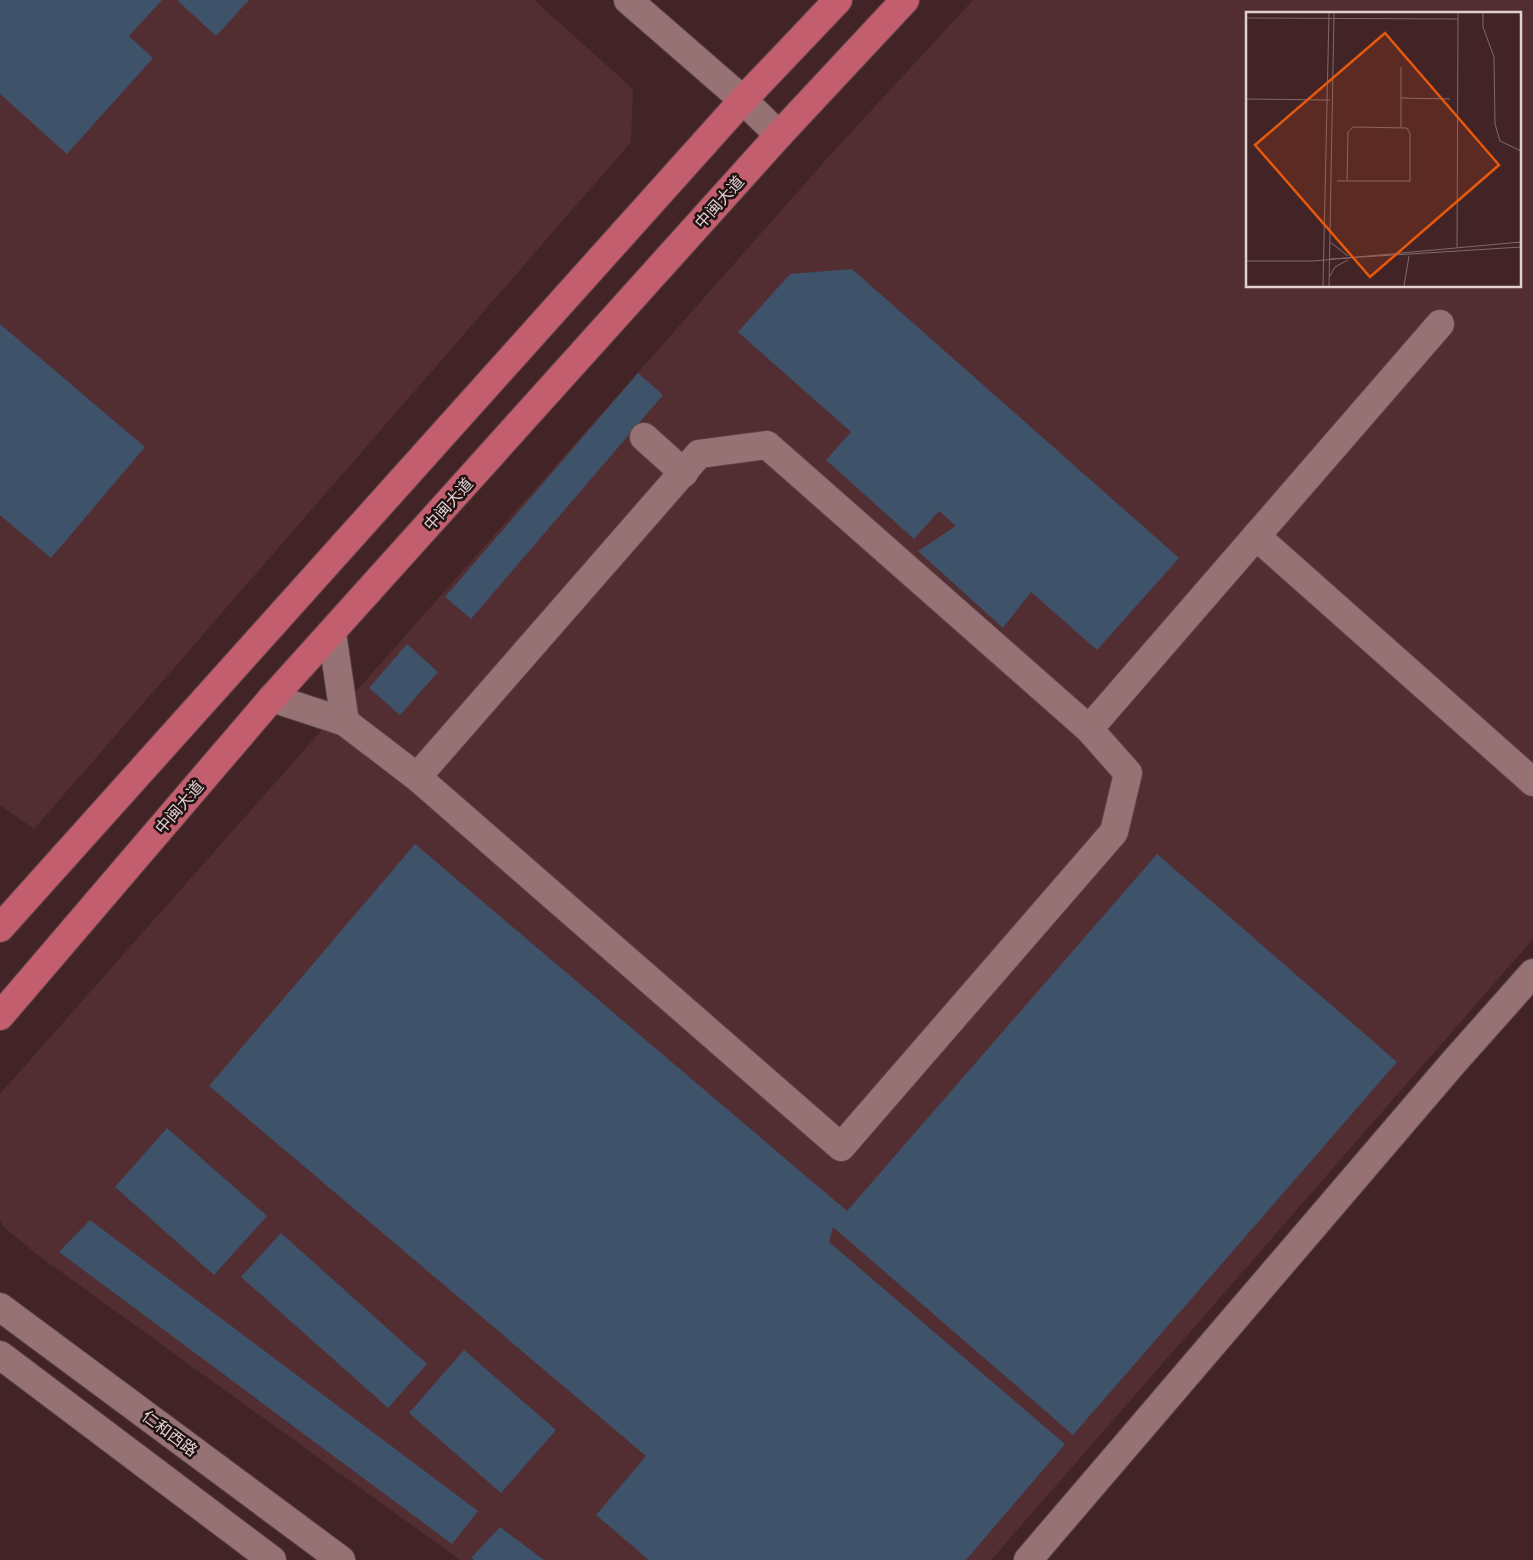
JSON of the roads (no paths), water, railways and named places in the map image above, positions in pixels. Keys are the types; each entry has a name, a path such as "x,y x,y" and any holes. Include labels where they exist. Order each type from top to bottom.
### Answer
{"main road":[{"path":"0,928 743,100 838,0"},
{"name":"中闽大道","path":"0,1016 272,698 779,135 905,0"}],"street":[{"path":"628,0 743,100 779,135"},
{"path":"1089,729 1440,324"},
{"path":"644,437 684,472"},
{"path":"272,698 344,722 417,777 841,1147 1114,832 1128,774 1089,729 767,444 699,454 417,777"},
{"path":"1256,536 1533,782"},
{"path":"332,633 344,722"},
{"path":"1028,1560 1440,1078 1533,973"},
{"name":"仁和西路","path":"0,1307 341,1560"},
{"path":"0,1355 272,1560"}]}
